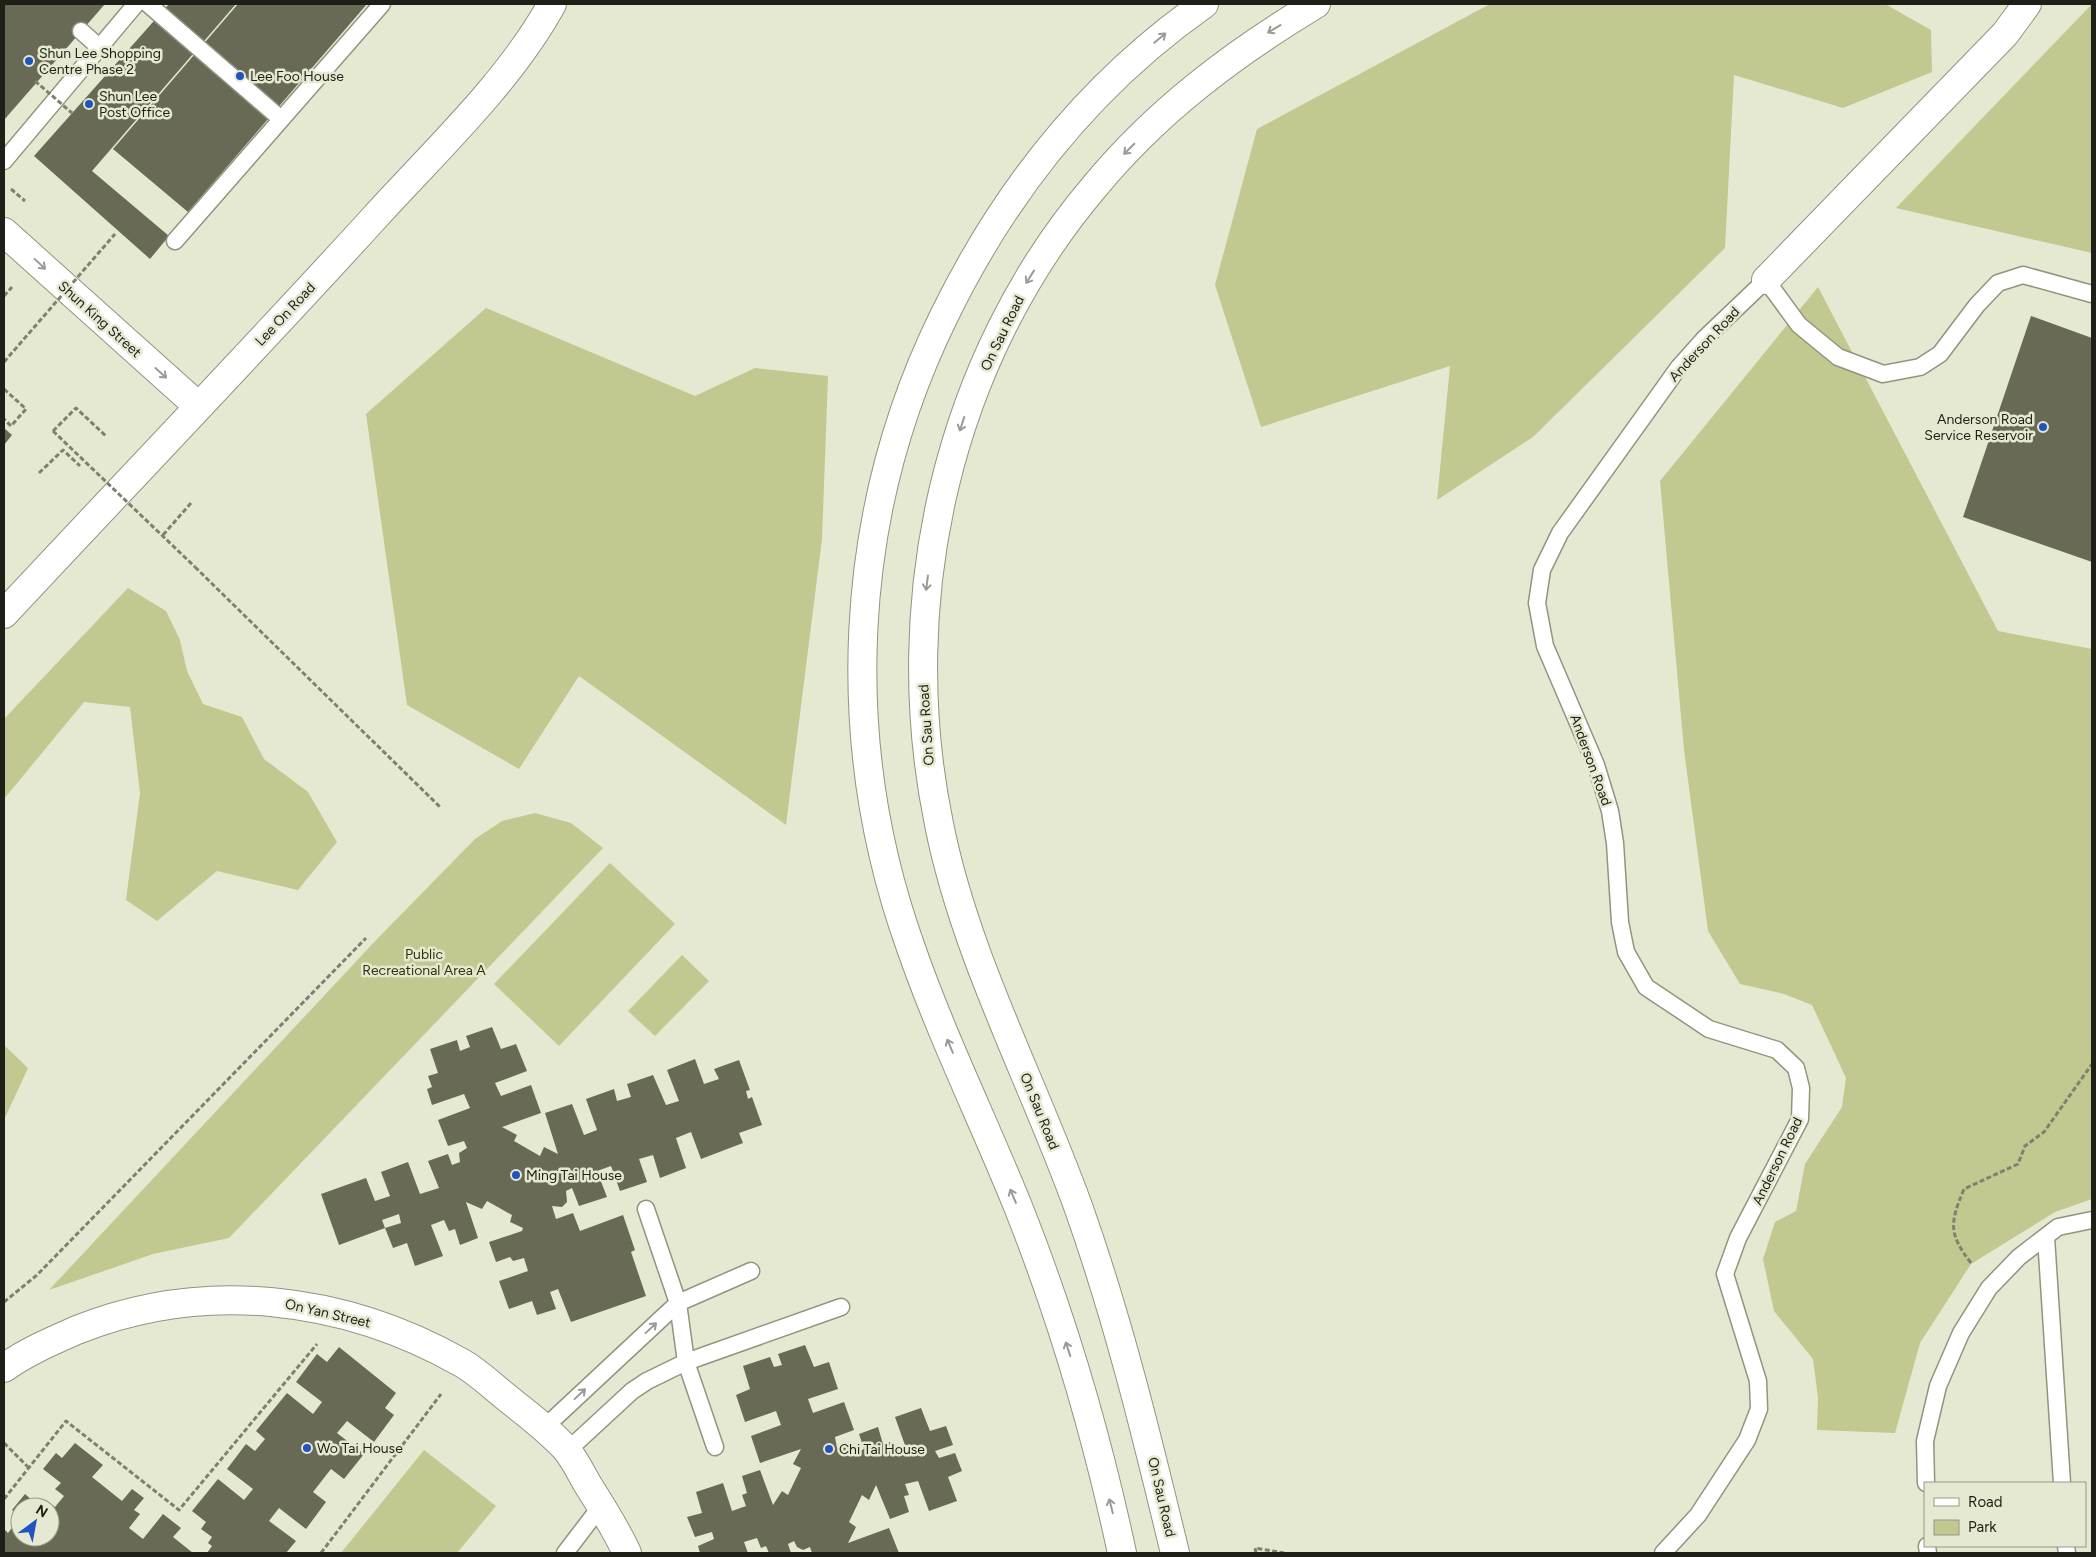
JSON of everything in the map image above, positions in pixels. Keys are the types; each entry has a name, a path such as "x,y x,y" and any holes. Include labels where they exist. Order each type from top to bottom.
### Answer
{"main road":[{"name":"Lee On Road","path":"4,614 338,258 487,95 541,25 552,4"},
{"path":"1122,1553 1094,1440 1056,1311 1019,1210 926,988 896,904 884,854 866,754 861,660 863,607 876,518 891,456 908,401 930,346 957,290 1012,197 1039,159 1124,70 1157,40 1204,4"},
{"name":"On Sau Road","path":"1175,1553 1139,1402 1115,1318 1078,1207 975,946 957,892 940,830 928,766 922,650 926,588 942,496 964,419 992,347 1027,282 1070,217 1100,179 1164,114 1230,59 1316,4"},
{"name":"Anderson Road","path":"1766,280 2005,34 2027,4"},
{"name":"Shun King Street","path":"4,232 198,406"},
{"name":"On Yan Street","path":"4,1368 56,1339 128,1313 170,1304 240,1299 283,1302 331,1310 376,1323 421,1342 463,1364 545,1427 567,1451 618,1532 627,1553"}],"lane":[{"path":"4,161 136,4"},
{"path":"148,4 281,119"},
{"path":"176,241 382,4"},
{"path":"81,32 99,47"},
{"path":"1766,280 1799,324 1838,358 1883,374 1920,367 1940,354 1977,305 1998,283 2023,275 2092,294"},
{"name":"Anderson Road","path":"1663,1553 1698,1515 1747,1440 1759,1409 1758,1381 1725,1274 1738,1238 1800,1119 1801,1088 1796,1068 1777,1050 1709,1029 1646,987 1626,952 1620,922 1615,843 1610,811 1596,765 1545,646 1537,603 1542,570 1566,525 1679,367 1704,339 1766,280"},
{"path":"646,1208 678,1303 686,1362 715,1447"},
{"path":"1926,1482 1925,1441 1938,1386 1961,1333 1989,1288 2018,1257 2058,1228 2092,1220"},
{"path":"2046,1237 2062,1482"},
{"path":"545,1427 678,1303 751,1270"},
{"path":"567,1451 632,1391 686,1362 841,1308"},
{"path":"565,1553 601,1506"}],"path":[{"path":"35,81 72,113"},
{"path":"4,362 115,234"},
{"path":"4,296 14,285"},
{"path":"4,389 26,410 11,426 4,419"},
{"path":"107,437 76,408 53,431 163,535 440,807"},
{"path":"38,473 63,450 80,466"},
{"path":"163,535 191,503"},
{"path":"4,1302 36,1274 366,938"},
{"path":"1989,1288 1957,1244 1953,1217 1964,1189 2018,1164 2025,1146 2044,1132 2092,1064"},
{"path":"4,1499 66,1421 179,1510 321,1339"},
{"path":"321,1553 441,1394"},
{"path":"4,1443 29,1468"},
{"path":"1256,1553 1254,1548 1284,1553"}],"green space":[{"path":"1490,4 1885,4 1931,30 1932,72 1843,108 1734,75 1725,248 1533,437 1437,500 1450,366 1261,427 1215,285 1257,129"},
{"path":"2092,4 2092,253 1896,208"},
{"path":"1818,287 1998,631 2092,649 2092,1199 2055,1212 1971,1264 1920,1343 1895,1433 1817,1430 1818,1398 1813,1359 1774,1311 1763,1259 1775,1222 1796,1211 1805,1164 1842,1107 1846,1078 1812,1005 1784,994 1740,984 1708,931 1684,750 1660,481"},
{"path":"486,308 695,396 755,368 828,376 822,539 786,825 579,676 519,769 407,705 366,414"},
{"path":"128,588 166,611 180,640 187,671 203,704 242,717 264,759 308,792 337,842 298,890 217,871 157,921 126,900 140,793 130,707 84,702 4,799 4,719"},
{"name":"Public Recreational Area A","path":"535,813 571,823 603,848 229,1238 153,1254 49,1290 378,938 475,839 502,821"},
{"path":"610,863 675,924 559,1046 494,984"},
{"path":"682,955 709,981 655,1036 628,1011"},
{"path":"4,1045 28,1068 4,1120"},
{"path":"424,1450 496,1506 457,1553 341,1553"}],"building":[{"name":"Shun Lee Shopping Centre Phase 2","path":"4,4 105,4 4,120"},
{"path":"169,4 236,4 92,171 169,236 150,259 34,156"},
{"name":"Lee Foo House","path":"238,4 367,4 188,212 113,149"},
{"name":"Anderson Road Service Reservoir","path":"2031,316 2092,338 2092,562 1963,517"},
{"path":"4,428 12,435 4,445"},
{"name":"Ming Tai House","path":"492,1027 501,1049 516,1044 527,1071 495,1083 501,1096 531,1085 541,1113 502,1127 517,1135 514,1141 540,1156 544,1147 558,1154 545,1113 572,1104 584,1135 597,1130 586,1099 614,1089 617,1101 631,1097 627,1084 653,1075 666,1105 679,1101 667,1070 695,1059 704,1084 719,1079 714,1069 739,1060 750,1090 746,1091 748,1099 752,1097 762,1125 739,1133 743,1143 701,1159 691,1132 676,1138 686,1168 660,1178 653,1155 639,1159 647,1182 620,1191 611,1166 597,1171 607,1197 579,1206 572,1188 566,1191 567,1202 562,1207 552,1206 556,1219 573,1213 580,1231 623,1215 635,1250 631,1252 646,1296 571,1322 558,1289 550,1292 556,1309 537,1315 532,1301 509,1309 499,1281 528,1271 524,1258 513,1261 510,1257 496,1262 489,1242 522,1231 523,1228 510,1222 512,1215 487,1201 482,1209 466,1202 478,1238 460,1245 455,1229 449,1231 444,1220 431,1225 443,1256 415,1266 407,1243 393,1248 385,1228 339,1245 321,1194 366,1178 375,1201 390,1196 381,1172 408,1162 420,1194 439,1188 428,1161 448,1154 452,1165 460,1162 459,1153 467,1148 464,1141 448,1146 438,1120 470,1108 464,1094 432,1105 427,1089 432,1087 428,1076 438,1073 430,1049 457,1040 460,1051 470,1047 466,1036","holes":["399,1214 401,1223 385,1228 382,1220"]},
{"name":"Chi Tai House","path":"805,1345 814,1367 829,1362 838,1389 808,1399 813,1413 844,1402 854,1430 835,1437 837,1448 849,1442 855,1446 858,1452 864,1449 859,1434 878,1427 883,1444 890,1442 894,1453 906,1448 895,1417 921,1408 930,1431 946,1426 953,1445 935,1451 939,1458 955,1453 962,1471 948,1477 957,1501 929,1511 918,1481 905,1484 909,1495 904,1496 909,1512 890,1519 876,1485 869,1500 862,1495 849,1522 856,1527 848,1543 889,1528 899,1553 812,1553 810,1547 803,1550 797,1547 794,1541 788,1544 791,1553 769,1553 766,1546 761,1548 757,1538 744,1542 748,1553 700,1553 698,1546 714,1539 712,1532 695,1537 687,1517 702,1513 696,1492 723,1483 732,1511 746,1506 742,1495 747,1493 742,1476 760,1470 773,1505 782,1491 788,1495 801,1468 793,1464 801,1449 760,1463 751,1436 781,1425 776,1411 745,1422 736,1395 750,1389 743,1366 770,1357 774,1367 782,1365 778,1354"},
{"name":"Wo Tai House","path":"339,1347 396,1393 385,1408 394,1415 374,1442 347,1421 337,1433 364,1454 344,1479 331,1469 313,1492 326,1502 306,1529 279,1508 269,1521 296,1541 286,1553 207,1553 212,1546 208,1543 212,1537 201,1529 206,1522 192,1511 218,1479 244,1500 253,1489 227,1469 246,1444 255,1451 265,1439 256,1431 287,1393 313,1414 322,1402 296,1382 317,1354 327,1362"},
{"path":"75,1443 103,1465 92,1477 122,1501 132,1489 144,1498 134,1510 140,1514 129,1528 143,1539 163,1514 181,1528 173,1537 193,1553 4,1553 4,1529 8,1533 10,1530 10,1547 60,1547 60,1501 64,1496 55,1489 61,1483 43,1469 56,1453 62,1458"}],"place":[{"name":"Shun Lee Shopping Centre Phase 2","path":"29,61"},
{"name":"Lee Foo House","path":"240,76"},
{"name":"Shun Lee Post Office","path":"89,104"},
{"name":"Anderson Road Service Reservoir","path":"2043,427"},
{"name":"Ming Tai House","path":"516,1175"},
{"name":"Wo Tai House","path":"307,1448"},
{"name":"Chi Tai House","path":"829,1449"}]}
